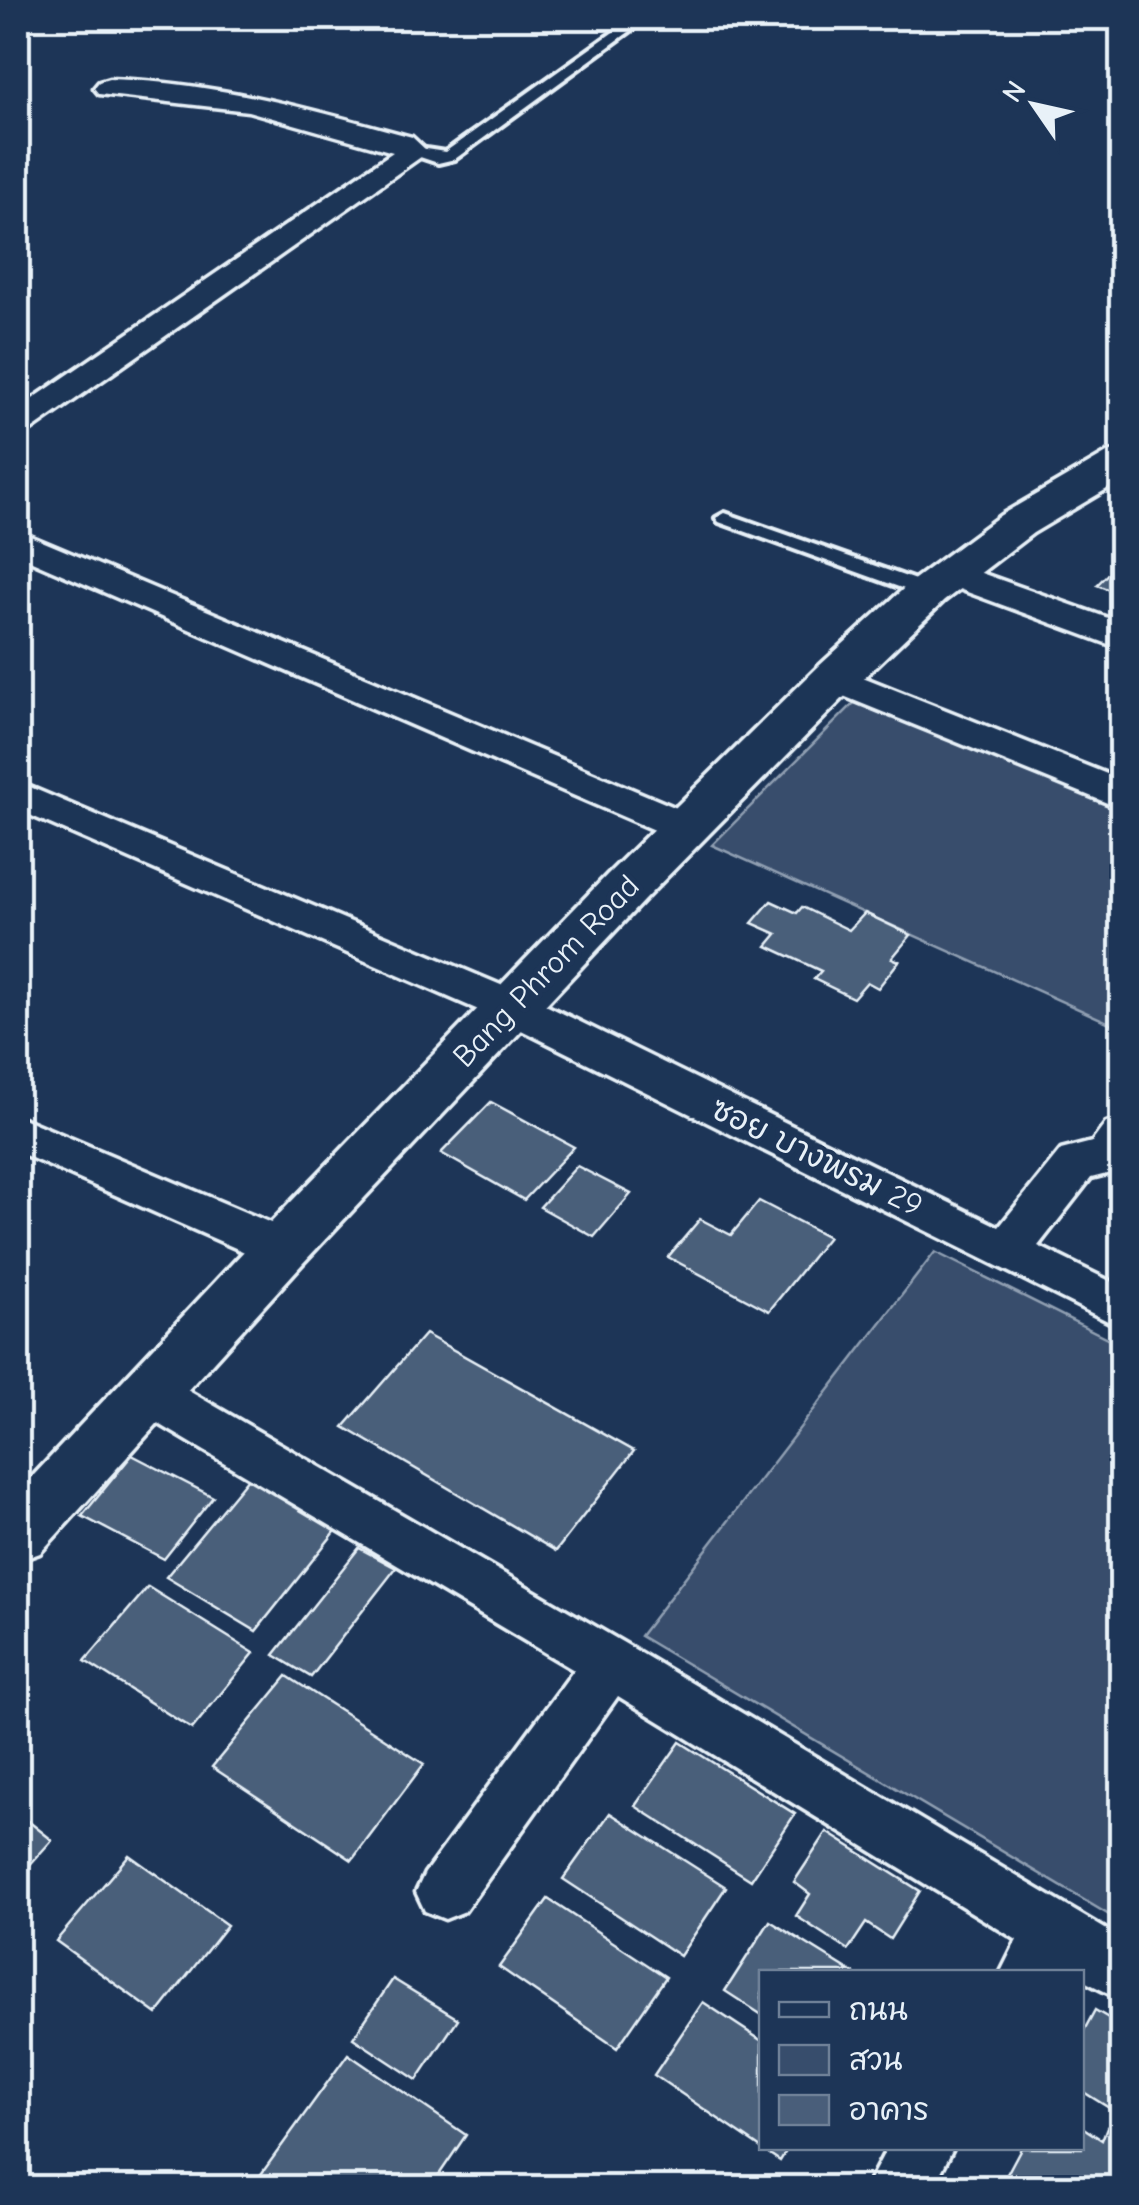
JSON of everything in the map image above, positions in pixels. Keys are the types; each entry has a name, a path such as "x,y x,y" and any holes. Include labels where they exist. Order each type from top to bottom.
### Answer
{"street":[{"path":"18,424 413,152 400,143 250,102 161,90 109,88"},
{"name":"Bang Phrom Road","path":"26,1510 151,1394 282,1248 684,826 835,678 940,583 1017,524 1122,462"},
{"path":"18,542 684,826"},
{"path":"940,583 1122,637"},
{"path":"835,678 1122,796"},
{"name":"ซอย บางพรม 29","path":"18,795 512,1007 1122,1309"},
{"path":"18,1133 282,1248"},
{"path":"1007,1250 1077,1163 1107,1157 1122,1135"},
{"path":"151,1394 610,1663 1042,1952 1122,1972"},
{"path":"445,1892 610,1663"},
{"path":"897,2188 921,2150"}],"lane":[{"path":"413,152 438,158 450,156 641,18"},
{"path":"725,518 940,583"}],"green space":[{"path":"855,702 1121,809 1121,1028 712,845"},
{"path":"935,1252 1121,1345 1121,1922 640,1636"}],"building":[{"path":"1122,559 1122,595 1097,585"},
{"path":"771,901 797,913 802,907 849,930 865,913 911,935 892,958 899,961 878,988 867,982 853,998 814,979 821,971 767,946 777,934 752,923"},
{"path":"491,1102 574,1147 524,1200 441,1153"},
{"path":"577,1166 631,1194 594,1237 540,1207"},
{"path":"759,1201 828,1237 769,1311 668,1257 700,1219 731,1235"},
{"path":"425,1334 634,1451 556,1551 344,1427"},
{"path":"132,1455 213,1497 164,1559 82,1516"},
{"path":"253,1472 342,1523 256,1631 166,1577"},
{"path":"359,1548 396,1568 311,1677 274,1655"},
{"path":"148,1587 254,1653 192,1729 85,1661"},
{"path":"287,1676 424,1764 352,1860 212,1767"},
{"path":"680,1742 795,1814 751,1880 635,1806"},
{"path":"18,1813 52,1840 18,1878"},
{"path":"610,1813 726,1887 680,1956 563,1879"},
{"path":"827,1832 920,1891 890,1939 866,1923 848,1950 796,1916 810,1894 794,1882"},
{"path":"129,1855 227,1925 157,2014 56,1941"},
{"path":"548,1899 666,1977 617,2048 499,1967"},
{"path":"770,1921 849,1970 759,1970 759,2013 725,1991"},
{"path":"393,1979 458,2019 417,2080 353,2038"},
{"path":"703,2002 759,2039 759,2147 654,2075"},
{"path":"1095,2010 1122,2026 1122,2116 1084,2092 1084,2030"},
{"path":"348,2054 466,2135 430,2188 259,2188 254,2184"},
{"path":"1107,2127 1122,2135 1122,2188 1025,2188 1006,2176 1020,2150 1084,2150 1084,2128 1102,2140"},
{"path":"764,2150 787,2150 780,2161"}]}
